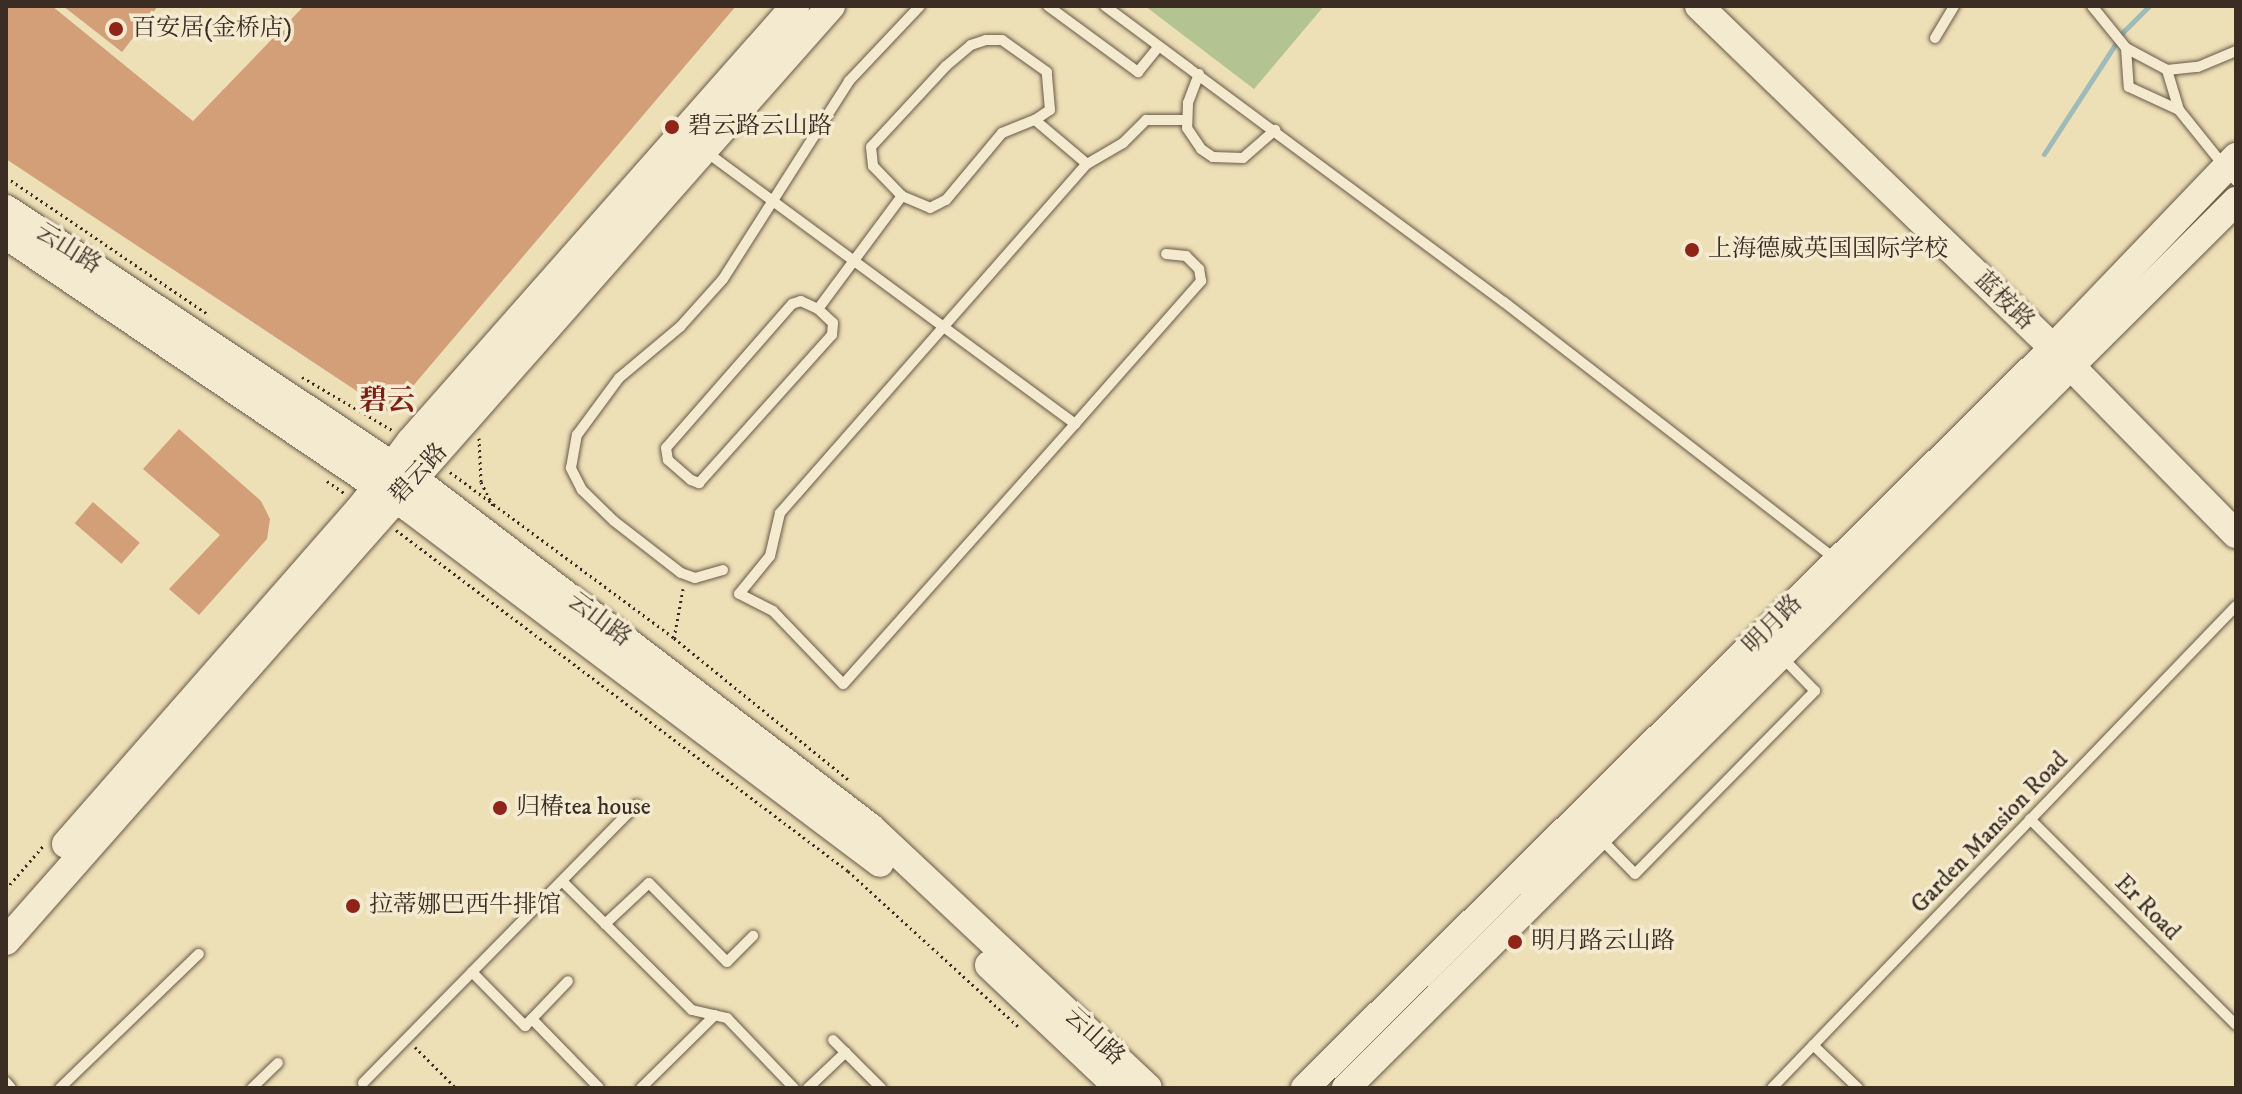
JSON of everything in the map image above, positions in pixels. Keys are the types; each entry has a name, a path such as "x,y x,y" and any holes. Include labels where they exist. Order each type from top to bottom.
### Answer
{"street":[{"name":"碧云路","path":"6,941 795,6"},
{"name":"碧云路","path":"6,912 387,492 704,150 831,6"},
{"name":"蓝桉路","path":"1699,6 2062,358 2236,534"},
{"name":"明月路","path":"1346,1088 1781,656 2062,358 2233,169"},
{"name":"明月路","path":"1305,1088 1838,561 2236,201"},
{"name":"云山路","path":"6,209 858,843 1119,1088"},
{"name":"云山路","path":"6,235 387,492 870,827 1148,1088"}],"lane":[{"path":"723,570 695,578 681,573 582,490 571,468 577,435 619,378 680,327 723,279 849,81 920,6"},
{"path":"1048,6 1138,72 1159,46"},
{"path":"1105,6 1275,130 1838,561"},
{"path":"1935,38 1954,6"},
{"path":"2094,8 2124,46 2167,70 2198,67 2236,51"},
{"path":"1002,40 1047,72 1050,110 1035,120 1002,133 946,200 930,208 902,196 873,166 871,147 971,45 1002,40"},
{"path":"2124,46 2129,87 2179,110 2233,169"},
{"path":"2167,70 2179,110"},
{"path":"1199,74 1187,128 1201,149 1229,160 1256,150 1275,130"},
{"path":"1035,120 1087,164"},
{"path":"1166,254 1186,256 1199,269 1201,281 843,684 773,611 739,594 770,556 780,513 1087,164 1123,143 1146,120 1187,120"},
{"path":"704,150 1075,424"},
{"path":"818,309 857,263 902,196"},
{"path":"801,301 818,309 833,323 832,335 699,483 668,460 666,448 792,304 801,301"},
{"name":"Garden Mansion Road","path":"1772,1088 2236,606"},
{"path":"1598,837 1635,874 1815,691 1781,656"},
{"path":"363,1083 636,805"},
{"name":"Er Road","path":"2030,819 2236,1025"},
{"path":"562,881 692,1010 727,1018 794,1088"},
{"path":"605,924 649,883 727,962 753,936"},
{"path":"60,1088 199,954"},
{"path":"472,972 525,1026 568,981"},
{"path":"641,1088 715,1015"},
{"path":"532,1019 599,1088"},
{"path":"833,1040 881,1088"},
{"path":"1813,1045 1858,1088"},
{"path":"808,1088 846,1052"},
{"path":"252,1088 278,1063"},
{"path":"6,1082 11,1088"}],"path":[{"path":"481,427 476,456 481,482 495,508"},
{"path":"322,478 387,492 848,871 1030,1036"},
{"path":"674,638 684,597 681,573"},
{"path":"407,1038 456,1088"}],"green space":[{"path":"1145,6 1324,6 1254,89"}],"building":[{"path":"6,6 52,6 193,121 304,6 736,6 390,413 6,159"},
{"name":"百安居(金桥店)","path":"63,6 158,6 122,52"},
{"path":"179,429 261,501 270,519 267,539 199,615 169,589 220,535 143,469"},
{"path":"93,502 140,543 121,564 75,523"}],"waterway":[{"path":"2044,154 2124,31 2149,6"}],"place":[{"name":"百安居(金桥店)","path":"116,29"},
{"name":"碧云路云山路","path":"672,127"},
{"name":"上海德威英国国际学校","path":"1692,250"},
{"name":"归椿tea house","path":"500,808"},
{"name":"拉蒂娜巴西牛排馆","path":"353,906"},
{"name":"明月路云山路","path":"1515,942"}],"district":[{"name":"碧云","path":"387,401"}]}
